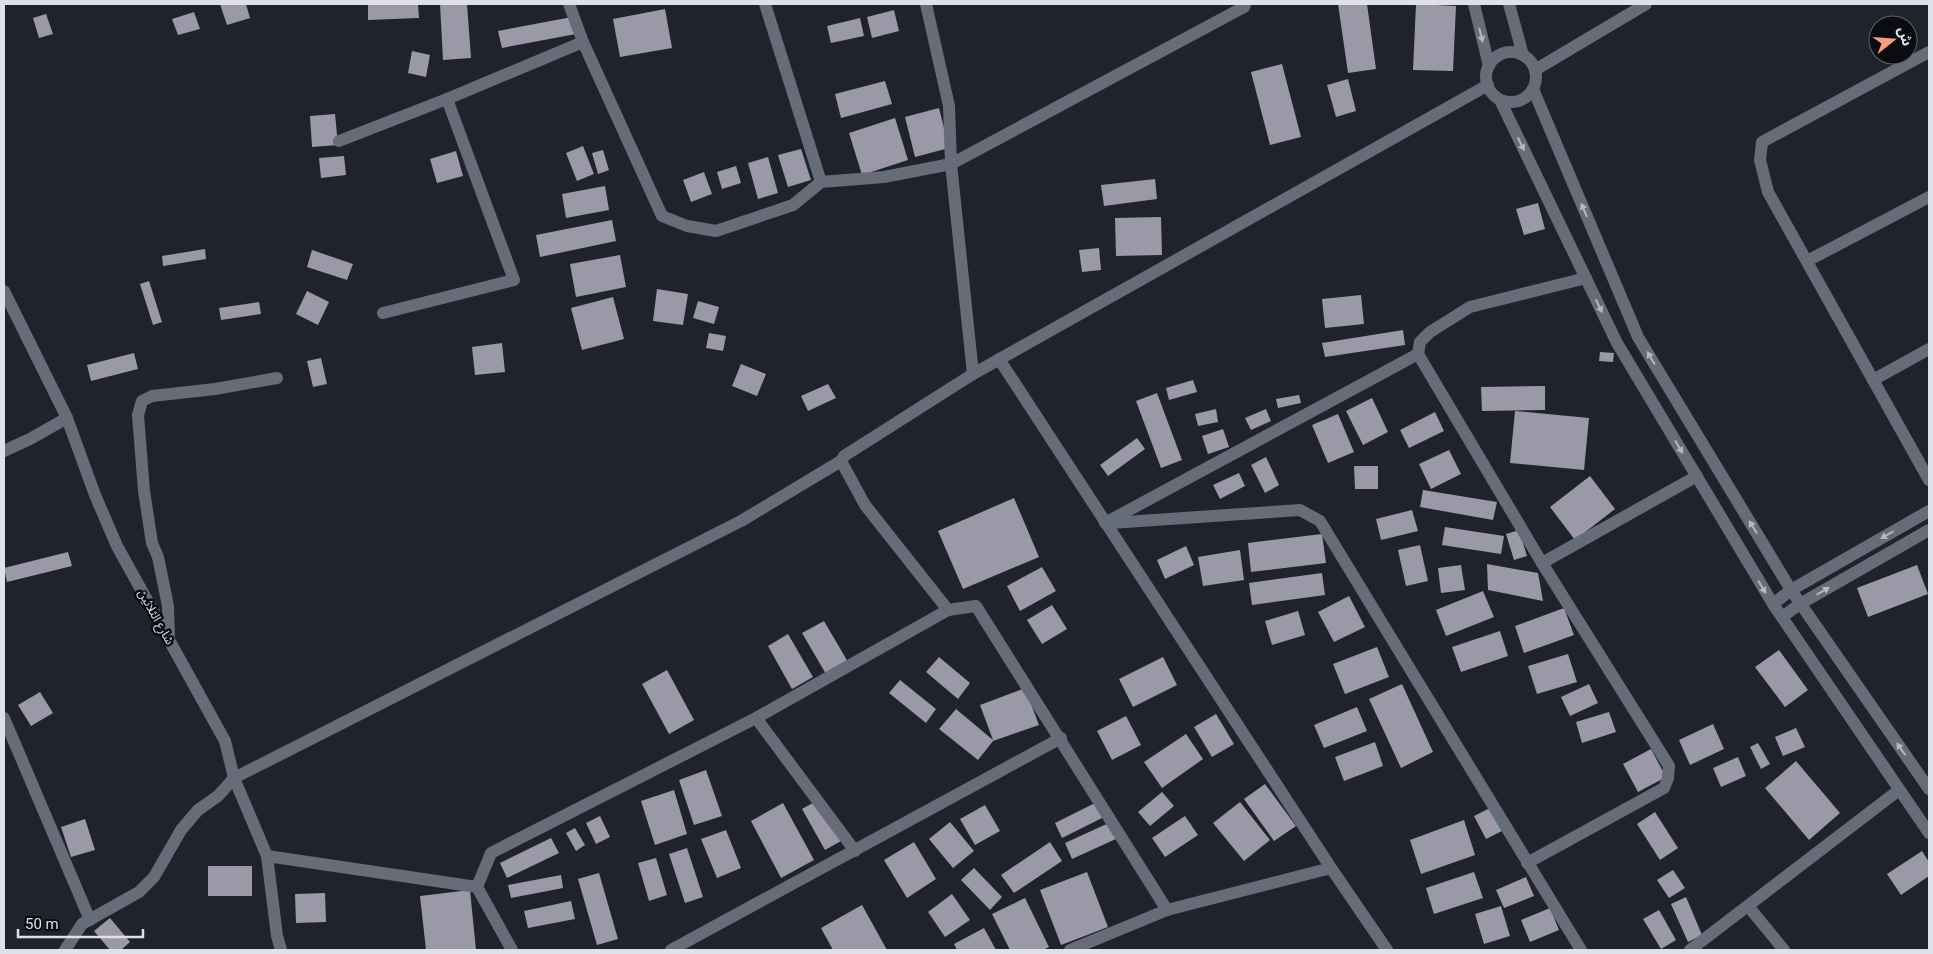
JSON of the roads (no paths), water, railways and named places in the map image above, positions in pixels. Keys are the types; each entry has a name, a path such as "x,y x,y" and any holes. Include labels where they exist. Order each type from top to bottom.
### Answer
{"street":[{"path":"569,4 583,42 662,216 687,226 716,231 793,205 822,182 884,177 951,164 1244,7 1245,4"},
{"path":"766,4 822,182"},
{"path":"926,4 949,106 951,164 974,374"},
{"path":"1474,4 1489,66"},
{"path":"1508,4 1523,55"},
{"path":"1535,70 1646,4"},
{"path":"339,141 447,99 583,42"},
{"path":"1513,52 1523,55 1530,61 1535,70 1536,80 1533,89 1527,97 1519,101 1509,102 1500,100 1492,94 1488,85 1486,75 1489,66 1495,58 1504,54 1513,52"},
{"path":"1929,52 1762,142 1760,160 1768,192 1929,480"},
{"path":"65,950 82,924 139,892 154,877 181,830 198,810 218,796 234,778 741,521 841,461 844,456 999,359 1488,85"},
{"path":"1533,89 1638,337 1800,604 1929,789"},
{"path":"383,313 514,280 447,99"},
{"path":"1500,100 1617,343 1773,604 1929,833"},
{"path":"1807,261 1929,197"},
{"path":"1528,864 1664,788 1668,778 1669,766 1542,563 1418,354 1420,342 1430,332 1470,307 1586,278"},
{"name":"شارع الثلاثين","path":"4,291 67,418 95,495 118,546 225,741 234,778 267,856 277,936 281,950"},
{"path":"1873,380 1929,349"},
{"path":"1105,523 1418,354"},
{"path":"999,359 1331,868 1387,950"},
{"path":"169,639 168,606 158,557 152,543 144,491 138,415 142,401 152,396 215,389 277,378"},
{"path":"1649,396 1666,383"},
{"path":"4,451 67,418"},
{"path":"841,461 866,505 948,610"},
{"path":"1542,563 1697,476"},
{"path":"1105,523 1300,510 1320,521 1581,950"},
{"path":"1773,604 1791,590 1929,511"},
{"path":"1782,617 1800,604 1929,530"},
{"path":"477,887 491,854 756,718 948,610 976,606 1167,910"},
{"path":"4,718 90,920"},
{"path":"756,718 854,851"},
{"path":"672,950 1060,738"},
{"path":"1690,950 1899,790"},
{"path":"267,856 477,887"},
{"path":"1070,950 1167,910 1331,868"},
{"path":"477,887 512,950"},
{"path":"1748,906 1784,950"}]}
